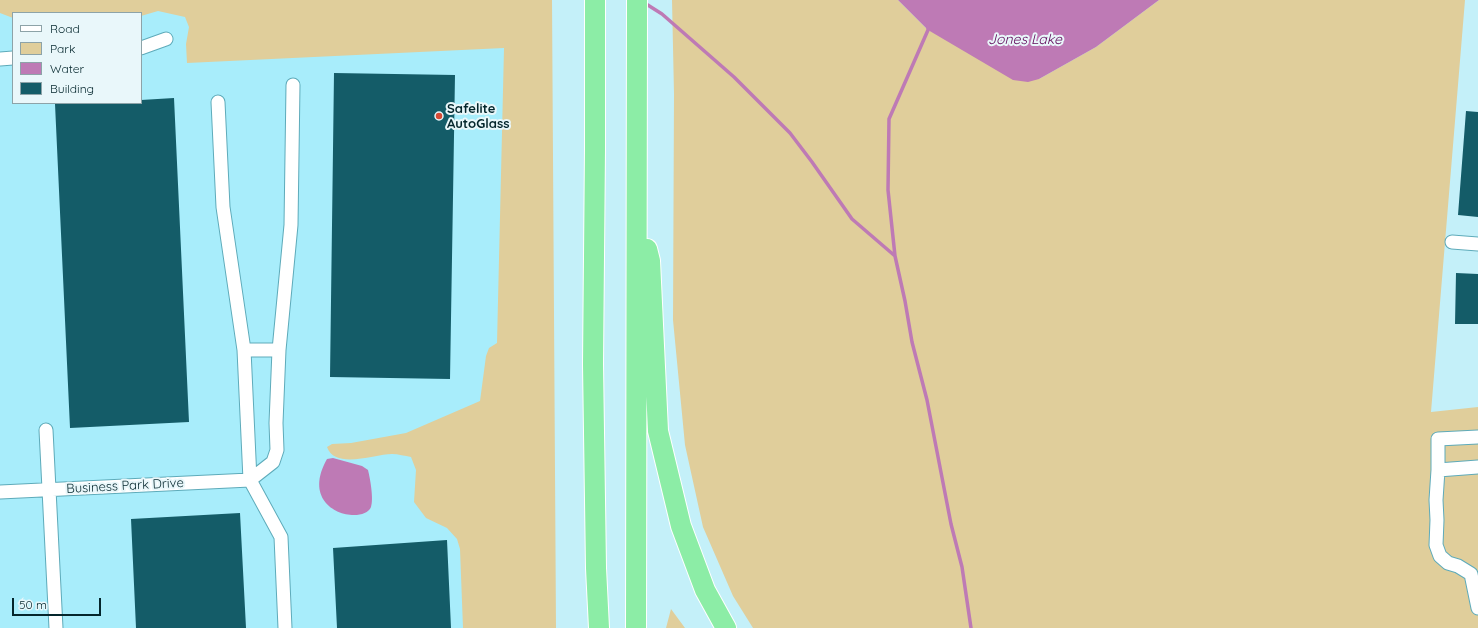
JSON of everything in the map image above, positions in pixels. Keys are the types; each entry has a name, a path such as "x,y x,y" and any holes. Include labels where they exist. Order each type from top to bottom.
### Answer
{"highway":[{"path":"595,0 596,149 593,364 596,568 599,628"},
{"path":"636,628 637,0"},
{"path":"637,208 650,261 658,431 681,526 705,590 726,628"},
{"path":"589,628 596,568"}],"street":[{"path":"142,48 166,39"},
{"path":"0,59 12,58"},
{"path":"250,480 273,462 277,450 276,423 279,350 291,225 293,85"},
{"path":"218,102 223,207 244,350 250,480 281,537 285,628"},
{"path":"1452,242 1478,244"},
{"path":"244,350 279,350"},
{"path":"46,430 56,628"},
{"path":"1478,437 1438,439 1436,500 1436,545 1440,556 1448,563 1458,566 1472,574 1478,608"},
{"path":"1438,470 1478,468"},
{"name":"Business Park Drive","path":"0,492 250,480"}],"shaded area":[{"path":"0,0 519,0 525,628 0,628"}],"green space":[{"path":"0,0 552,0 556,628 463,628 460,549 457,539 447,528 426,518 414,502 416,470 411,457 392,454 356,459 338,458 331,454 327,447 332,444 351,443 406,433 480,401 486,356 489,348 497,343 504,48 187,63 186,44 189,27 185,17 158,11 142,16 142,12 12,12 12,18 0,13"},
{"path":"672,0 898,0 928,30 1039,79 1096,47 1159,0 1465,0 1431,412 1478,407 1478,628 753,628 733,596 703,527 685,445 673,320 674,94"},
{"path":"671,609 685,628 666,628"}],"water":[{"name":"Jones Lake","path":"898,0 1159,0 1096,47 1039,79 1028,82 1013,80 928,30"},
{"path":"333,458 362,466 368,470 371,483 372,503 371,507 366,513 357,515 346,514 335,510 326,502 320,492 320,477 327,459"}],"building":[{"path":"334,73 455,75 450,379 330,377"},
{"path":"174,98 189,422 70,428 55,104 142,104 142,100"},
{"path":"1466,111 1478,112 1478,217 1458,215"},
{"path":"1456,273 1478,274 1478,324 1455,324"},
{"path":"240,513 246,628 136,628 131,519"},
{"path":"447,540 451,628 337,628 333,548"}],"waterway":[{"path":"643,2 662,14 734,77 790,133 852,219 895,256"},
{"path":"928,26 928,30 889,119 888,190 895,256 912,342 927,400 951,524 962,567 971,628"}],"place":[{"name":"Safelite AutoGlass","path":"439,116"}]}
